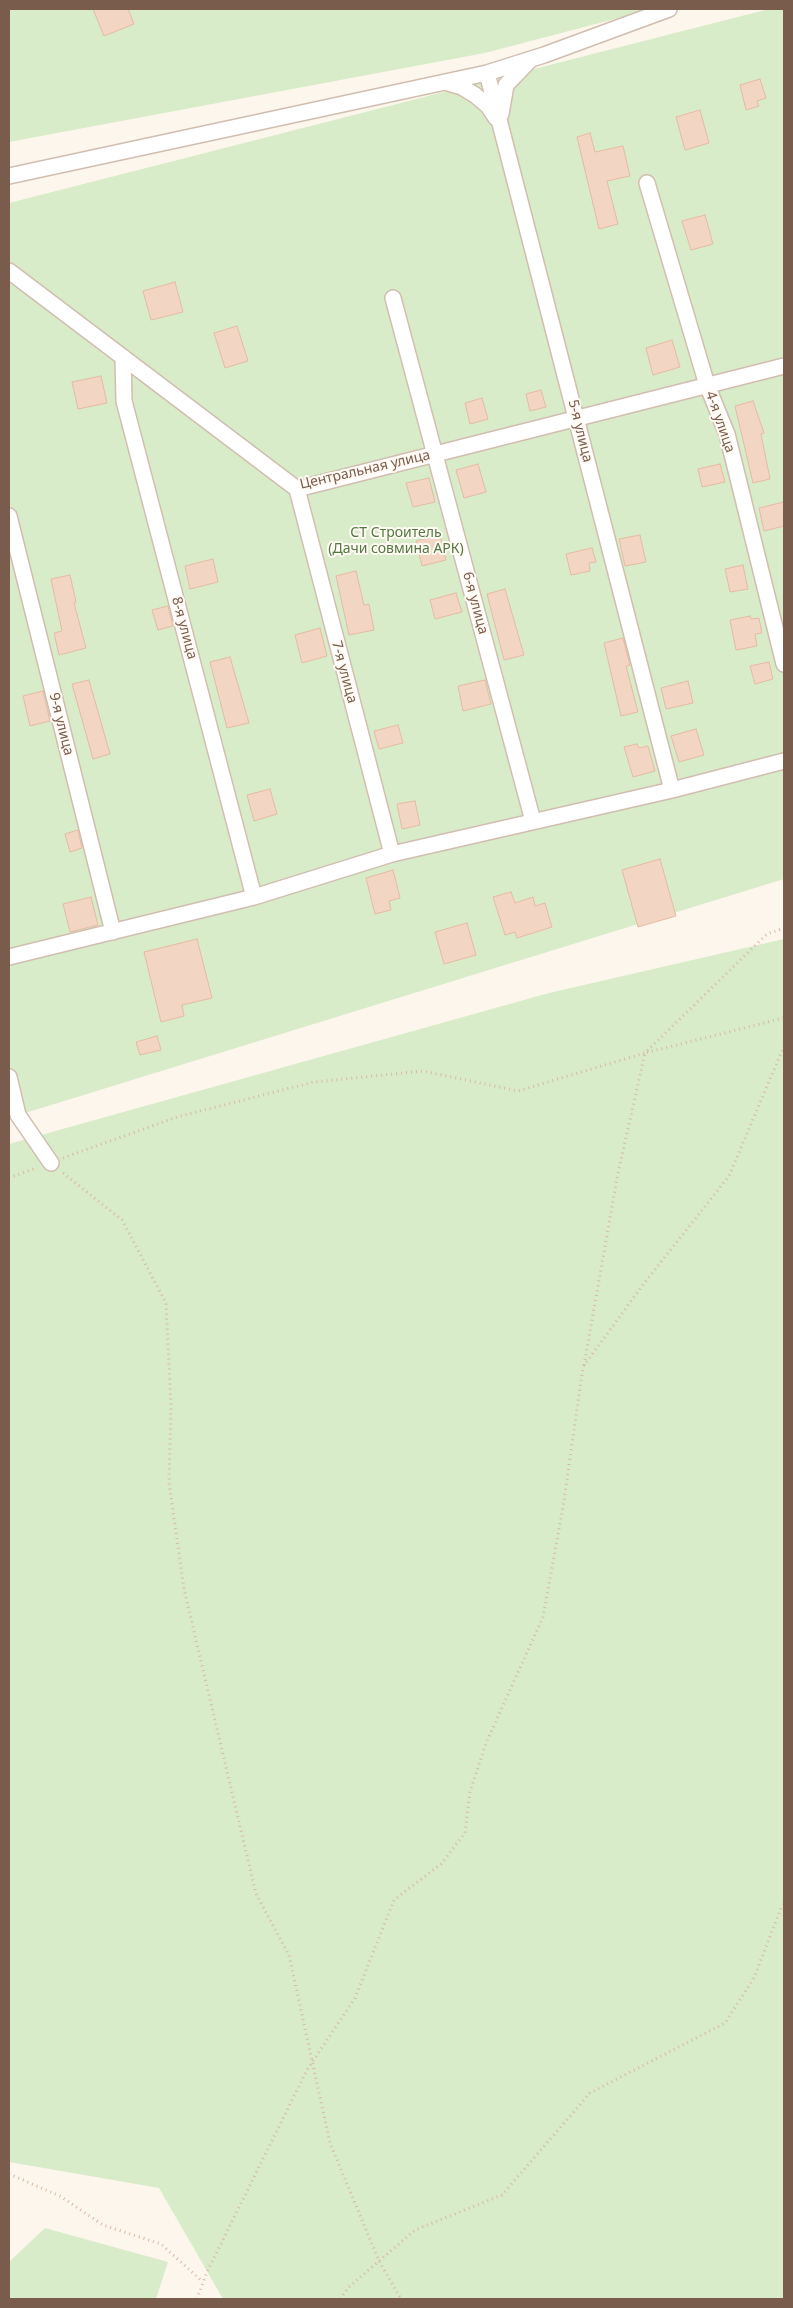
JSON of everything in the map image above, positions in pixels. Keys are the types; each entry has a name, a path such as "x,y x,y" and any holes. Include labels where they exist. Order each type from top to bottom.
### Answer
{"street":[{"path":"9,176 487,73 669,9"},
{"path":"500,123 506,86 532,58"},
{"name":"5-я улица","path":"487,73 672,790"},
{"path":"445,82 462,87 475,95 488,106 500,123"},
{"name":"4-я улица","path":"647,183 707,385 727,434 784,664"},
{"name":"Центральная улица","path":"9,271 297,489 784,366"},
{"name":"6-я улица","path":"393,298 533,821"},
{"name":"8-я улица","path":"123,357 124,401 254,897"},
{"name":"7-я улица","path":"297,489 392,854"},
{"name":"9-я улица","path":"9,516 113,932"},
{"path":"9,957 254,897 392,854 672,790 784,761"},
{"path":"9,1078 18,1115 51,1163"}],"path":[{"path":"197,2299 203,2282 314,2061 355,1998 394,1900 441,1864 465,1833 470,1792 486,1743 543,1618 563,1507 583,1367 618,1173 645,1053 767,934 784,928"},
{"path":"9,1178 177,1117 314,1082 423,1071 518,1091 645,1053 784,1018"},
{"path":"583,1367 642,1286 730,1176 784,1046"},
{"path":"51,1163 122,1220 166,1303 171,1406 169,1484 184,1589 256,1894 289,1955 314,2061 330,2143 379,2261 401,2299"},
{"path":"340,2299 349,2287 415,2230 502,2196 590,2093 725,2023 754,1978 784,1904"},
{"path":"9,2174 60,2196 103,2225 161,2244 203,2282"}],"green space":[{"path":"9,9 653,9 485,53 9,142"},
{"name":"СТ Строитель (Дачи совмина АРК)","path":"769,9 784,9 784,879 9,1118 9,203"},
{"path":"784,939 784,2299 223,2299 159,2188 9,2162 9,1144 549,993"},
{"path":"45,2228 168,2262 156,2299 9,2299 9,2262"}],"building":[{"path":"93,9 128,9 134,24 104,36"},
{"path":"760,79 766,98 757,101 759,106 746,110 740,85"},
{"path":"700,110 709,143 685,150 676,117"},
{"path":"590,133 595,152 623,146 630,176 607,181 618,224 599,229 577,137"},
{"path":"705,215 713,244 691,250 682,221"},
{"path":"175,282 183,312 151,320 143,291"},
{"path":"237,326 248,361 225,368 214,333"},
{"path":"672,340 680,367 653,375 646,348"},
{"path":"101,376 107,403 78,409 72,382"},
{"path":"541,390 546,407 530,411 526,394"},
{"path":"482,398 488,419 470,424 465,403"},
{"path":"753,401 764,433 761,434 770,479 753,483 735,406"},
{"path":"478,464 486,492 464,498 456,470"},
{"path":"720,464 725,482 702,487 698,469"},
{"path":"429,478 435,502 413,507 406,483"},
{"path":"784,502 784,526 764,531 759,508"},
{"path":"440,535 446,560 422,566 416,541"},
{"path":"640,535 646,562 625,566 619,539"},
{"path":"592,548 596,562 589,563 590,571 571,575 566,554"},
{"path":"213,559 218,582 190,589 185,566"},
{"path":"743,565 748,589 730,592 725,569"},
{"path":"356,571 364,605 369,604 374,630 349,635 336,576"},
{"path":"70,575 76,602 74,603 86,648 59,655 54,633 62,631 51,579"},
{"path":"505,589 524,655 504,660 487,594"},
{"path":"456,593 462,612 435,619 430,600"},
{"path":"168,606 173,626 158,630 152,610"},
{"path":"750,616 751,619 759,618 762,633 755,634 757,646 736,650 730,620"},
{"path":"320,628 327,656 302,663 295,635"},
{"path":"623,638 630,665 626,666 638,712 621,716 604,643"},
{"path":"230,657 249,723 227,728 210,662"},
{"path":"769,662 773,679 755,684 750,666"},
{"path":"89,680 110,754 93,759 72,684"},
{"path":"485,680 491,704 463,711 458,686"},
{"path":"688,681 693,703 666,709 661,688"},
{"path":"43,691 50,721 30,726 23,696"},
{"path":"398,725 403,743 379,749 374,731"},
{"path":"696,729 704,755 679,762 671,736"},
{"path":"637,744 639,748 648,746 655,771 633,777 624,747"},
{"path":"270,789 277,814 254,821 247,795"},
{"path":"415,801 420,825 402,829 397,804"},
{"path":"78,830 82,848 70,852 65,834"},
{"path":"660,859 676,916 638,927 622,870"},
{"path":"393,870 400,898 389,901 391,910 375,914 366,878"},
{"path":"511,892 515,903 533,897 535,906 545,903 552,927 517,938 515,932 505,935 493,897"},
{"path":"91,897 98,925 70,932 63,904"},
{"path":"467,923 476,955 444,964 435,932"},
{"path":"197,939 212,998 182,1005 184,1016 161,1022 144,952"},
{"path":"157,1036 161,1050 140,1055 136,1042"}]}
